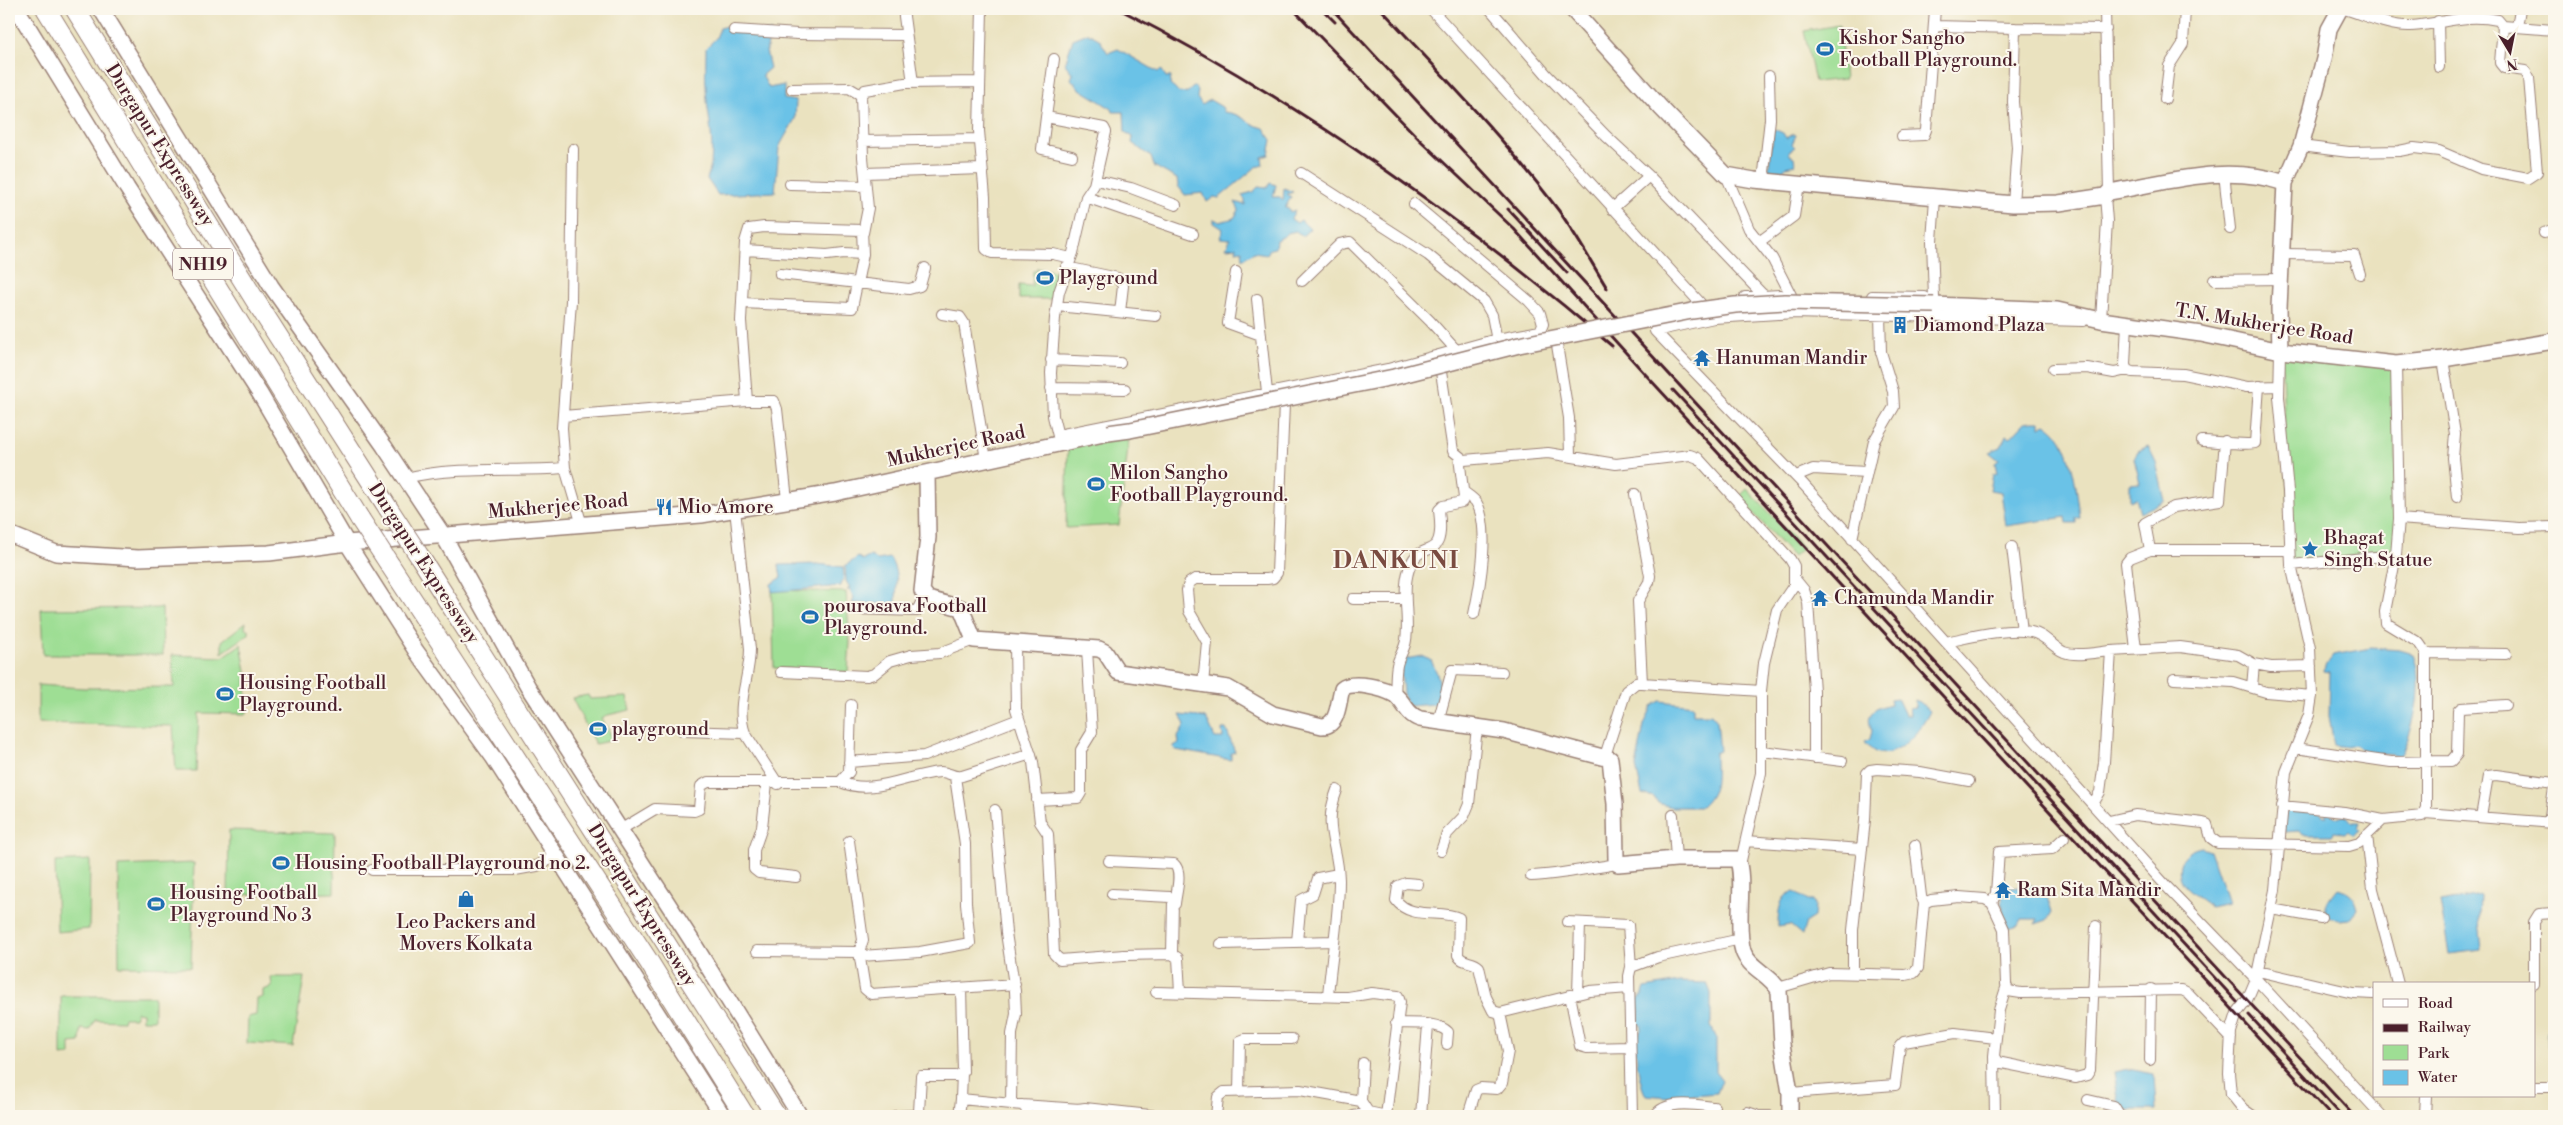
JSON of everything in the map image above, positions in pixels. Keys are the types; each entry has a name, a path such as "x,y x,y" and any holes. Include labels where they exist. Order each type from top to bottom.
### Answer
{"highway":[{"name":"Durgapur Expressway","path":"46,9 360,519 649,962 745,1116"},
{"name":"Durgapur Expressway","path":"76,9 256,300 776,1116"}],"street":[{"path":"17,9 128,188 260,394 347,543 416,651 493,757 723,1116"},
{"path":"101,9 271,286 443,535 528,687 800,1116"},
{"path":"903,9 913,83"},
{"path":"982,9 979,139 986,249 988,251 1053,254 1069,262 1118,278 1123,286 1120,312"},
{"path":"1431,9 1537,122 1612,209 1714,318"},
{"path":"1490,9 1554,82 1606,136 1649,176 1764,296"},
{"path":"1572,9 1661,108 1726,175 1749,229 1772,258 1791,295"},
{"path":"1902,136 1920,137 1924,135 1926,130 1935,9"},
{"path":"2099,320 2107,221 2105,9"},
{"path":"2165,99 2169,66 2183,44 2185,9"},
{"path":"2253,1116 2239,1113 2229,1086 2233,1021 2247,1000 2257,975 2271,909 2286,772 2309,715 2312,696 2307,633 2291,565 2287,476 2279,386 2285,183 2301,146 2324,59 2329,30 2340,9"},
{"path":"2344,9 2399,26 2410,26 2453,18 2487,17 2498,20 2504,26 2554,30"},
{"path":"2517,27 2520,9"},
{"path":"2438,21 2439,66"},
{"path":"1935,26 2106,29"},
{"path":"2301,146 2349,152 2414,148 2439,151 2481,169 2528,178 2534,176 2537,172 2530,78 2525,71 2504,68 2500,63 2504,26"},
{"path":"2013,204 2017,147 2013,102 2015,28"},
{"path":"734,30 798,34 905,35"},
{"path":"1054,59 1042,149 1072,156"},
{"path":"1767,182 1764,172 1770,119 1769,76"},
{"path":"742,303 849,309 854,305 863,254 863,233 868,208 862,141 861,94 865,90 913,83 979,82"},
{"path":"792,89 849,88 861,94"},
{"path":"1046,117 1106,129 1096,180 1086,197 1057,306 1051,360 1051,388 1059,439 1070,447 1441,372 1500,356 1593,338"},
{"path":"862,141 979,139"},
{"path":"573,150 571,301 563,416 565,468 582,525"},
{"path":"865,173 982,169"},
{"path":"1301,173 1428,255 1484,301 1489,306 1500,356"},
{"path":"1726,175 1767,182 2013,204 2058,203 2193,176 2224,173 2285,183"},
{"path":"2224,173 2230,229"},
{"path":"1612,209 1649,176"},
{"path":"1096,180 1130,188 1176,205"},
{"path":"790,184 866,186"},
{"path":"1759,242 1794,216 1799,184"},
{"path":"1086,197 1193,234"},
{"path":"1934,298 1932,240 1935,198"},
{"path":"1059,439 1267,392 1388,369 1497,339 1540,331 1544,324 1540,313 1482,259 1414,204"},
{"path":"747,401 741,336 745,250 749,229 756,227 858,228 863,233"},
{"path":"2544,233 2554,229"},
{"path":"1302,282 1340,244 1350,242 1430,321 1457,351"},
{"path":"745,250 827,255 844,253 863,254"},
{"path":"2282,254 2354,256 2360,274"},
{"path":"780,274 857,284 915,288 920,286 925,268"},
{"path":"1236,272 1228,323 1261,335"},
{"path":"2214,280 2281,279"},
{"path":"1700,303 1791,295 1934,298 2045,305 2089,312 2099,320"},
{"path":"1257,299 1267,392"},
{"name":"T.N. Mukherjee Road","path":"1108,433 1394,377 1519,345 1692,311 1735,305 1785,302 2056,310 2099,320 2201,334 2280,351 2396,364 2443,359 2554,341"},
{"path":"1057,306 1156,316"},
{"path":"2099,320 2062,321 1794,312 1714,318 1655,331 1796,476 2168,888 2257,975 2382,1116"},
{"path":"942,314 960,317 964,323 986,460"},
{"path":"1852,539 1874,441 1894,406 1893,390 1881,352 1880,315"},
{"path":"2127,323 2125,365 2127,370"},
{"path":"1557,345 1569,418 1570,455"},
{"path":"2443,359 2455,434 2453,458 2457,497"},
{"path":"1051,360 1120,363"},
{"path":"2396,364 2399,519 2396,555 2385,612 2386,623 2413,639 2426,654 2425,813"},
{"path":"2053,369 2087,368 2114,373 2127,370 2183,374 2239,386 2279,386"},
{"path":"1441,372 1453,451 1464,460 1548,453 1570,455 1616,464 1680,455 1690,455 1698,458 1790,559 1795,579 1804,590 1808,602 1814,691 1814,758"},
{"path":"2202,441 2226,441 2249,445 2255,443 2259,386"},
{"path":"1051,388 1125,389"},
{"path":"563,416 747,401 774,401 777,409 787,500"},
{"path":"1203,684 1206,642 1189,612 1187,590 1189,583 1195,579 1267,579 1273,578 1277,573 1284,404"},
{"name":"Mukherjee Road","path":"9,534 56,553 138,558 269,553 347,543 582,525 736,509 986,460 1059,439 1108,433"},
{"path":"2150,550 2145,523 2174,507 2220,500 2226,441"},
{"path":"1395,695 1397,665 1406,640 1405,599 1412,561 1437,546 1440,537 1439,510 1443,506 1462,502 1464,492 1459,457"},
{"path":"405,478 432,472 524,471 565,468"},
{"path":"1796,476 1813,469 1866,472"},
{"path":"853,609 917,611 924,596 922,590 929,522 927,472"},
{"path":"1464,492 1477,505 1483,539 1482,573 1474,614"},
{"path":"1635,494 1650,576 1649,582 1638,601 1642,683"},
{"path":"736,509 750,649 750,665 740,711 745,733 772,783 762,827 754,850 754,869 759,874 796,877"},
{"path":"2399,519 2462,525 2554,527"},
{"path":"2012,547 2022,631"},
{"path":"2136,649 2126,563 2130,558 2150,550 2290,550"},
{"path":"2291,565 2396,555"},
{"path":"1790,1116 1790,1093 1782,1044 1778,988 1746,958 1741,939 1740,865 1759,780 1762,751 1761,691 1764,663 1774,618 1777,610 1791,590 1795,579"},
{"path":"924,596 961,608 974,640"},
{"path":"1354,598 1405,599"},
{"path":"1946,642 1982,635 2022,631 2042,636 2064,652 2073,654 2180,647 2238,655 2254,664 2272,667 2311,666"},
{"path":"781,672 867,676 874,674 890,661 911,655 940,653 974,640 1104,652 1114,669 1123,674 1228,688 1283,718 1322,726 1334,721 1342,688 1347,685 1386,691 1395,695 1413,717 1530,737 1605,756 1612,764 1616,860 1618,864"},
{"path":"1015,644 1016,702 1019,719 1031,754 1040,822 1048,834 1054,954 1056,959 1172,954 1178,958 1180,992"},
{"path":"1037,800 1078,798 1081,793 1081,750 1092,732 1087,649"},
{"path":"2094,804 2100,792 2104,762 2111,651"},
{"path":"2426,654 2506,654"},
{"path":"2252,687 2254,664"},
{"path":"1438,722 1452,670 1502,672"},
{"path":"2174,680 2233,682 2266,692 2312,696"},
{"path":"1605,756 1626,691 1636,683 1761,691"},
{"path":"840,782 848,776 851,705"},
{"path":"2296,748 2391,762 2451,761 2455,758 2457,716 2462,708 2505,705"},
{"path":"849,762 924,756 1019,719"},
{"path":"1441,850 1447,834 1464,816 1469,804 1477,727"},
{"path":"683,730 745,733"},
{"path":"1762,751 1842,761"},
{"path":"620,830 655,809 694,811 699,808 701,786 708,782 840,782 859,788 940,772 955,777 1031,754"},
{"path":"1853,973 1853,930 1862,849 1867,773 1870,770 1920,772 1969,781"},
{"path":"2481,817 2488,776 2496,775 2554,783"},
{"path":"757,951 860,954 920,952 970,943 965,844 955,777"},
{"path":"2282,806 2344,812 2383,820 2416,818 2425,813 2552,823 2554,787"},
{"path":"1328,996 1338,874 1329,829 1331,806 1338,790"},
{"path":"995,810 1006,933 1015,984 1016,1014 1012,1034 1011,1104"},
{"path":"1672,815 1676,859"},
{"path":"2109,821 2135,815 2203,823 2210,827 2214,842 2349,846 2359,843 2383,820"},
{"path":"2367,835 2374,889 2397,982"},
{"path":"1992,903 1996,894 1999,852 2052,849 2064,838"},
{"path":"849,841 863,940 860,954 865,988 871,994 1015,984"},
{"path":"1746,841 1862,849"},
{"path":"1778,988 1824,974 1905,975 1916,972 1924,903 1921,896 1915,845"},
{"path":"372,870 514,870 537,866 557,855"},
{"path":"1531,876 1564,874 1618,864 1676,859 1730,857 1737,859 1740,865"},
{"path":"1109,861 1174,864 1178,867 1172,954"},
{"path":"1296,941 1301,900 1313,894 1318,878 1338,874"},
{"path":"1418,884 1406,883 1398,886 1396,900 1410,910 1460,918 1459,958 1476,963 1480,967 1488,1003 1493,1012 1597,990 1629,988"},
{"path":"1112,894 1170,897 1175,904"},
{"path":"1924,903 1931,900 1959,897 1985,899 1992,903 2004,930 2006,988 1998,1010 1994,1056 1995,1116"},
{"path":"2271,909 2320,918"},
{"path":"2534,982 2534,922 2539,914 2554,912"},
{"path":"1566,922 1628,925 1631,967 1629,988 1632,1116"},
{"path":"1580,923 1574,995 1580,1046 1588,1048 1630,1047"},
{"path":"1994,1056 2001,1064 2076,1078 2087,1075 2090,1070 2096,926"},
{"path":"1631,967 1658,957 1741,939"},
{"path":"1221,944 1334,941"},
{"path":"2257,975 2373,994"},
{"path":"959,1116 964,1066 961,988"},
{"path":"2006,988 2012,994 2150,989 2185,991 2231,1038"},
{"path":"2150,989 2150,1060"},
{"path":"1156,992 1328,996 1355,996 1372,993 1398,996 1400,1002 1396,1023 1387,1116 1370,1113 1354,1116"},
{"path":"1468,1116 1476,1090 1481,1088 1497,1089 1502,1083 1508,1047 1500,1012"},
{"path":"1396,1023 1428,1025 1447,1030 1447,1044"},
{"path":"1421,1116 1428,1025"},
{"path":"1790,1093 1895,1085 1900,1046 1904,1042 1955,1033 1996,1038"},
{"path":"1239,1092 1240,1041 1245,1039 1292,1039"},
{"path":"1363,1063 1361,1100 1370,1113"},
{"path":"895,1116 913,1116 918,1114 920,1109 921,1076 954,1076 962,1074"},
{"path":"2536,1087 2554,1087"},
{"path":"1216,1116 1219,1095 1224,1092 1300,1090 1361,1100"},
{"path":"961,1098 1078,1113 1092,1108 1159,1116"},
{"path":"2425,1116 2426,1098"},
{"path":"2088,1100 2114,1106 2120,1116"},
{"path":"1022,1105 1027,1109 1026,1116"},
{"path":"1655,1116 1660,1109 1670,1106 1714,1107"},
{"path":"1745,1116 1747,1112 1755,1116 1770,1116"}],"green space":[{"name":"Kishor Sangho Football Playground.","path":"1839,25 1845,79 1815,82 1804,31"},
{"name":"Playground","path":"1037,268 1059,272 1052,299 1019,299 1019,285 1032,286 1033,271 1037,271"},
{"path":"2281,351 2396,364 2396,555 2291,565"},
{"name":"Milon Sangho Football Playground.","path":"1130,430 1119,525 1066,528 1068,442"},
{"path":"1747,489 1803,548 1793,557 1739,497"},
{"name":"pourosava Football Playground.","path":"772,590 846,592 850,642 848,672 774,668"},
{"path":"162,608 163,655 43,655 41,609"},
{"path":"246,622 245,629 249,629 249,634 222,653 222,641"},
{"path":"241,644 246,671 247,714 199,713 196,771 176,771 173,726 38,723 38,685 84,688 174,687 172,655 223,657"},
{"name":"playground","path":"588,695 590,699 627,697 630,710 602,718 614,740 595,744 572,698"},
{"name":"Housing Football Playground no 2.","path":"229,830 335,833 334,893 228,895"},
{"path":"90,860 89,929 57,932 55,862"},
{"name":"Housing Football Playground No 3","path":"194,863 191,967 119,966 118,866"},
{"path":"271,977 304,977 293,1046 247,1043 248,1017 256,1015 257,999 263,997 263,990 272,987"},
{"path":"61,996 154,996 154,1020 142,1020 142,1013 136,1012 135,1018 124,1018 123,1021 95,1020 90,1030 81,1029 80,1042 70,1043 70,1055 61,1056"}],"water":[{"path":"726,26 730,31 771,32 766,51 770,68 762,75 769,88 784,85 784,99 796,101 795,119 779,147 775,192 718,195 707,179 712,156 712,144 706,87 706,48 716,38 720,28"},
{"path":"1088,33 1099,39 1108,53 1118,49 1158,72 1161,69 1166,77 1171,77 1170,85 1180,93 1188,92 1194,86 1198,91 1197,98 1202,105 1210,100 1222,107 1224,112 1236,115 1264,128 1272,140 1269,155 1262,157 1263,165 1256,167 1219,198 1214,197 1207,202 1203,193 1185,195 1178,186 1177,179 1154,166 1151,157 1132,143 1133,137 1125,132 1124,112 1113,112 1112,109 1080,89 1071,79 1073,74 1065,64 1073,39"},
{"path":"1774,129 1783,133 1786,138 1794,134 1796,135 1792,144 1795,147 1789,151 1790,155 1794,157 1795,165 1785,167 1782,176 1768,173"},
{"path":"1270,183 1276,185 1273,197 1280,197 1283,200 1284,188 1293,192 1287,194 1291,197 1285,208 1289,209 1290,212 1295,210 1291,219 1297,223 1301,220 1310,229 1302,236 1296,231 1287,233 1276,240 1275,248 1270,249 1267,254 1254,252 1243,259 1242,250 1236,251 1237,247 1226,248 1230,239 1220,238 1223,229 1214,223 1214,219 1220,222 1234,218 1239,210 1235,202 1245,205 1242,195 1253,192 1258,187 1267,188"},
{"path":"2040,421 2040,427 2046,424 2062,440 2075,480 2080,518 2076,518 2076,523 2067,523 2066,517 2006,526 2001,492 1990,490 1993,474 1997,473 1995,463 1999,460 1989,452 2001,447 2006,435 2010,438 2025,422"},
{"path":"2148,446 2156,462 2165,501 2140,513 2136,498 2130,501 2130,484 2140,483 2134,458 2138,451"},
{"path":"871,556 877,560 890,558 896,576 896,604 893,602 890,604 852,603 854,598 850,590 847,590 850,588 846,581 845,566 858,557 863,560"},
{"path":"817,564 843,567 844,576 841,586 772,592 771,584 781,578 779,565"},
{"path":"2371,648 2400,650 2413,654 2416,665 2418,692 2416,706 2410,734 2400,756 2375,753 2367,755 2355,745 2347,747 2334,745 2329,716 2330,672 2324,671 2325,665 2333,655"},
{"path":"1422,656 1431,660 1436,672 1439,682 1438,697 1436,704 1409,706 1403,694 1400,660"},
{"path":"1897,698 1905,715 1910,715 1909,708 1915,707 1915,700 1930,711 1919,729 1902,746 1892,752 1882,754 1873,751 1865,742 1870,739 1872,730 1869,719 1870,715 1880,707 1891,704 1890,699"},
{"path":"1660,701 1693,705 1693,714 1711,714 1717,721 1720,751 1715,753 1715,782 1711,795 1701,807 1671,807 1658,803 1654,797 1642,794 1636,767 1644,725 1652,706"},
{"path":"1180,715 1206,718 1215,738 1223,738 1222,729 1226,729 1235,752 1231,753 1231,760 1176,750 1172,747 1179,743 1178,737 1185,725"},
{"path":"2290,810 2318,812 2323,816 2326,816 2323,811 2329,811 2339,818 2346,815 2352,822 2360,822 2358,828 2360,830 2353,835 2348,830 2345,833 2334,832 2331,835 2306,835 2298,831 2285,832 2285,813"},
{"path":"2202,847 2210,850 2228,903 2210,907 2185,886 2181,880 2180,867 2185,856 2195,849"},
{"path":"2030,885 2045,894 2052,912 2047,920 2035,924 2038,919 2021,919 2018,925 2008,928 2003,914 2002,888"},
{"path":"2337,888 2349,893 2355,901 2358,909 2350,919 2339,920 2327,916 2327,904"},
{"path":"1794,892 1808,901 1813,901 1815,905 1814,917 1806,922 1802,935 1790,925 1778,927 1780,905 1785,896"},
{"path":"2480,895 2479,920 2482,950 2449,954 2440,902"},
{"path":"1679,982 1707,983 1711,993 1711,1026 1716,1037 1716,1072 1722,1080 1717,1093 1668,1097 1646,1095 1639,1076 1636,1041 1642,1026 1638,1024 1639,1010 1635,1002 1642,996 1645,988"},
{"path":"2554,1026 2554,1048 2548,1047 2547,1031"},
{"path":"2128,1069 2154,1074 2156,1110 2120,1110 2114,1072"}],"railway":[{"path":"1119,9 1185,44 1250,82 1313,121 1375,163 1496,251 1612,346"},
{"path":"1293,9 1421,141 1514,229 1646,375 2331,1116"},
{"path":"1322,9 1335,22"},
{"path":"1332,9 2354,1116"},
{"path":"1381,9 1517,158 1566,220 1607,288"},
{"path":"1508,209 1567,273"},
{"path":"1673,390 2237,1002"},
{"path":"2249,1015 2342,1116"}],"place":[{"name":"Kishor Sangho Football Playground.","path":"1825,49"},
{"name":"Playground","path":"1045,278"},
{"name":"Diamond Plaza","path":"1900,325"},
{"name":"Hanuman Mandir","path":"1702,358"},
{"name":"Milon Sangho Football Playground.","path":"1096,484"},
{"name":"Mio Amore","path":"664,507"},
{"name":"Bhagat Singh Statue","path":"2310,549"},
{"name":"Chamunda Mandir","path":"1820,598"},
{"name":"pourosava Football Playground.","path":"810,617"},
{"name":"Housing Football Playground.","path":"225,694"},
{"name":"playground","path":"598,729"},
{"name":"Housing Football Playground no 2.","path":"281,863"},
{"name":"Ram Sita Mandir","path":"2003,890"},
{"name":"Leo Packers and Movers Kolkata","path":"466,899"},
{"name":"Housing Football Playground No 3","path":"156,904"}],"district":[{"name":"DANKUNI","path":"1396,561"}]}
